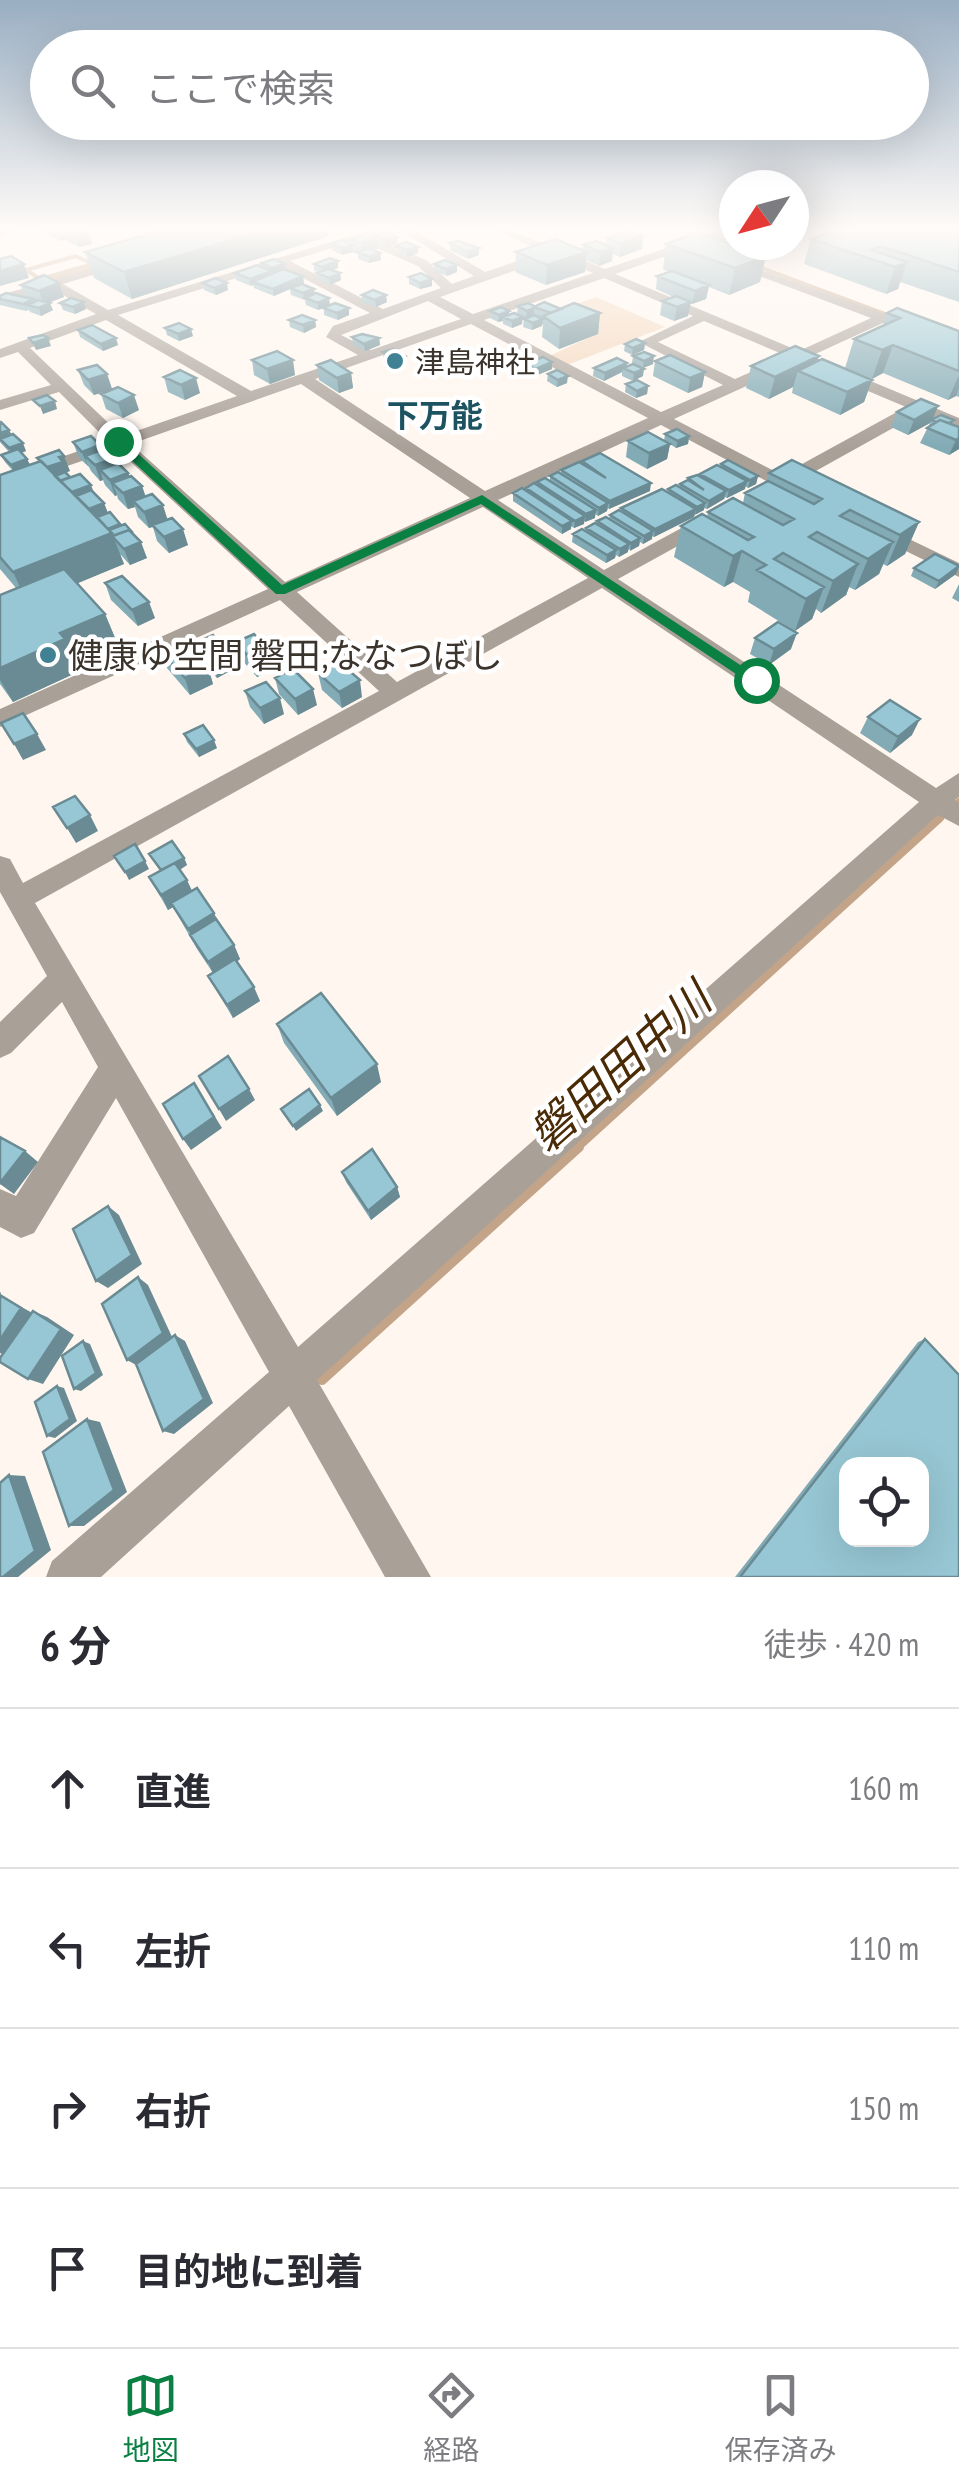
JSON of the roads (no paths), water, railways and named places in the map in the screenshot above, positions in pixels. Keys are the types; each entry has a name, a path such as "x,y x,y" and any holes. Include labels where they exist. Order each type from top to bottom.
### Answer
{"street":[{"path":"87,303 248,396"},
{"path":"0,354 144,303"},
{"path":"358,303 379,312"},
{"path":"368,354 333,337 338,328 405,303"},
{"path":"440,303 662,418 774,486 818,500"},
{"path":"0,484 516,303"},
{"path":"672,303 959,424"},
{"path":"0,719 796,356 890,321 841,303"},
{"path":"704,316 646,342 736,385"},
{"path":"21,347 118,441 394,692"},
{"path":"68,1577 952,800 601,578 302,377"},
{"path":"0,405 61,387"},
{"path":"774,486 919,408"},
{"path":"18,899 733,508"},
{"path":"853,518 959,571"},
{"path":"0,867 408,1577"},
{"path":"0,1042 64,980"},
{"path":"0,1207 21,1220 116,1069"}],"waterway":[{"name":"磐田田中川","path":"855,303 888,315"},
{"name":"磐田田中川","path":"937,821 959,801"},
{"name":"磐田田中川","path":"576,1149 940,818"},
{"name":"磐田田中川","path":"322,1380 579,1147"}],"place":[{"name":"津島神社","path":"395,361"},
{"name":"健康ゆ空間 磐田;ななつぼし","path":"48,655"}],"district":[{"name":"下万能","path":"435,415"}]}
